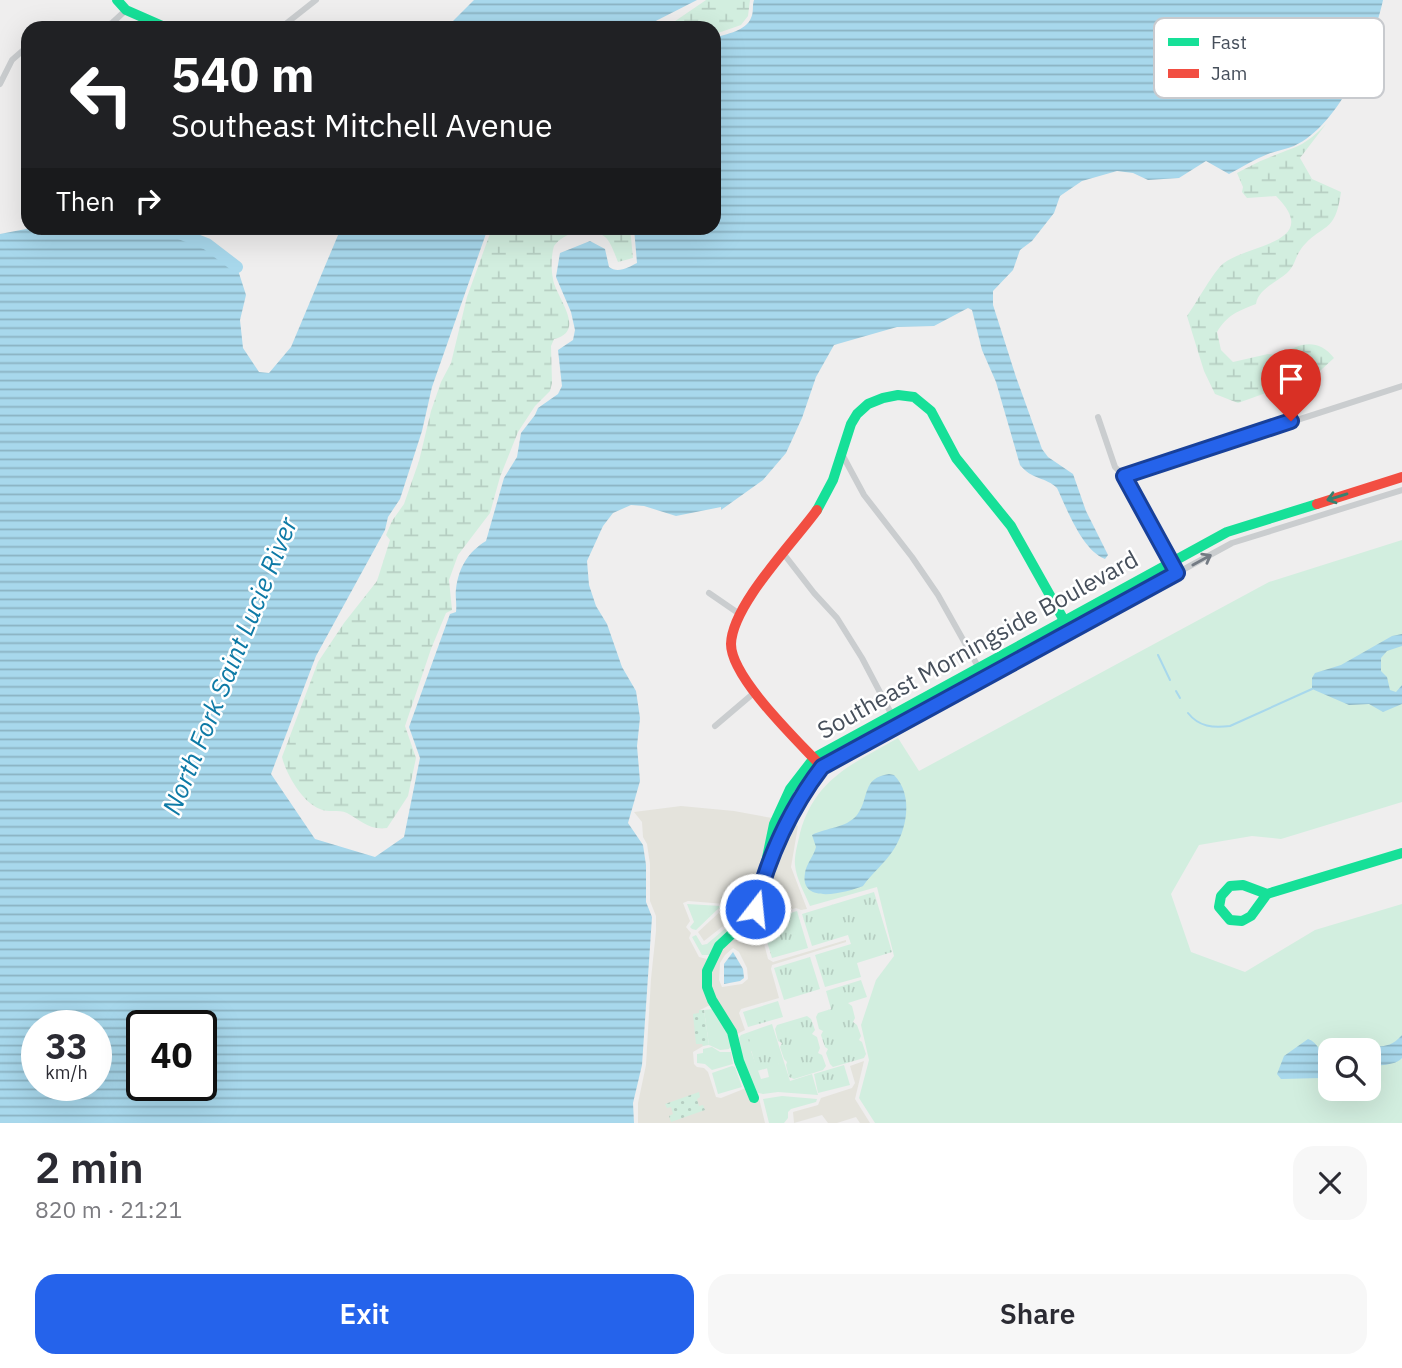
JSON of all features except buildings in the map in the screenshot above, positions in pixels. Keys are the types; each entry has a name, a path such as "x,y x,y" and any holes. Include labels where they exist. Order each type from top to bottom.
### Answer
{"street":[{"path":"117,0 126,10 151,21"},
{"path":"289,21 316,0"},
{"path":"114,21 126,10"},
{"path":"0,84 12,60 21,52"},
{"path":"1124,476 1402,386"},
{"path":"822,767 755,692 732,652 730,642 741,615 761,580 830,488 842,456 851,419 863,407 880,398 900,394 920,401 933,414 951,451 1002,513 1070,631"},
{"path":"1098,418 1115,467 1124,476 1177,573"},
{"path":"842,456 864,495 938,595 984,678"},
{"name":"Southeast Morningside Boulevard","path":"754,1098 739,1061 732,1032 707,987 706,971 719,946 752,915 774,824 790,789 814,758 1227,532 1402,477"},
{"path":"1375,486 1378,497"},
{"name":"Southeast Morningside Boulevard","path":"763,877 800,796 822,767 1232,543 1402,490"},
{"path":"1272,518 1275,529"},
{"path":"783,553 837,618 862,658 897,725"},
{"path":"709,593 741,615"},
{"path":"715,726 755,692"},
{"path":"1267,894 1244,884 1233,884 1223,889 1219,897 1219,907 1230,920 1242,921 1251,916 1267,894 1402,853"}],"shaded area":[{"path":"681,806 772,818 752,904 747,900 741,903 732,919 704,941 698,932 725,904 688,901 683,903 690,921 686,927 691,933 689,938 699,957 707,959 703,971 710,1005 700,1010 705,1045 693,1052 694,1064 708,1072 716,1097 721,1098 746,1088 751,1102 759,1098 765,1123 638,1123 638,1103 646,1065 656,916 650,901 647,844 643,837 642,822 634,812"},
{"path":"792,822 798,826 791,867 807,909 796,908 758,920 768,959 773,962 846,942 772,965 779,998 741,1009 739,1013 745,1030 737,1034 716,999 711,986 711,971 715,958 734,935 767,878","holes":["733,948 739,952 747,968 748,979 742,984 722,987 719,980 720,963"]},
{"path":"864,1061 855,1099 870,1123 860,1123 856,1117 828,1123 822,1115 794,1123 793,1112 818,1105 821,1098 852,1088 855,1083 850,1066"}],"green space":[{"path":"706,0 750,0 748,16 741,25 721,32 721,21 675,21"},
{"path":"1326,124 1300,158 1312,179 1341,192 1335,216 1327,227 1301,249 1290,270 1260,294 1256,304 1234,314 1217,332 1221,350 1233,362 1268,354 1281,356 1308,344 1322,347 1334,358 1308,382 1288,385 1238,403 1215,394 1204,371 1187,316 1224,263 1277,240 1287,233 1291,224 1288,212 1276,196 1247,198 1242,192 1243,187 1237,173 1299,146"},
{"path":"489,235 569,235 558,241 552,254 553,279 569,321 564,335 554,339 551,346 550,391 535,406 518,432 500,477 490,513 458,555 449,580 452,610 446,613 431,649 405,726 416,758 408,796 387,828 375,828 347,813 323,810 307,801 296,787 282,757 318,662 377,581 390,540 386,535 404,504 419,461 431,411 451,363 467,297"},
{"path":"602,235 631,235 633,258 618,262"},
{"path":"1402,540 1402,802 1281,839 1252,836 1199,845 1171,894 1191,952 1245,972 1315,930 1402,904 1402,1123 875,1123 859,1098 869,1060 861,1025 876,980 894,956 877,887 810,906 797,875 796,853 800,833 815,799 851,765 898,738 919,771 1269,582"},
{"path":"874,892 892,952 857,963 861,977 825,987 815,955 851,944 848,935 812,946 802,914"},
{"path":"747,903 748,913 721,937 709,955 702,955 692,937 696,935 702,945 707,944 734,921"},
{"path":"687,904 721,906 696,930 690,927 694,922"},
{"path":"797,911 808,948 772,958 761,922"},
{"path":"810,957 820,989 784,1000 774,968"},
{"path":"861,980 867,997 848,1003 852,1006 855,1018 853,1022 857,1025 861,1036 859,1040 866,1054 864,1058 833,1067 821,1035 823,1031 819,1029 816,1017 818,1013 831,1009 826,991"},
{"path":"778,1001 783,1017 748,1027 743,1012"},
{"path":"712,1009 728,1035 731,1046 729,1049 720,1050 709,1045 704,1010"},
{"path":"699,1010 704,1010 709,1045 696,1044 693,1014 699,1013"},
{"path":"807,1016 815,1030 812,1034 817,1037 820,1048 818,1053 822,1055 826,1066 823,1070 794,1079 789,1077 787,1062 780,1047 782,1043 778,1041 775,1029 777,1025"},
{"path":"772,1024 790,1081 812,1074 818,1095 755,1092 744,1065 739,1038","holes":["751,1051 779,1064 767,1068 769,1077 761,1079"]},
{"path":"770,1029 779,1065 757,1071 747,1035"},
{"path":"712,1047 720,1052 731,1052 733,1064 712,1070 705,1064 697,1063 697,1054"},
{"path":"844,1065 850,1085 818,1093 814,1074"},
{"path":"735,1067 742,1087 718,1094 712,1073"},
{"path":"699,1092 699,1106 703,1105 705,1110 671,1122 671,1107 667,1108 665,1104"},
{"path":"782,1096 817,1099 816,1102 791,1109 784,1123 769,1123 763,1099"}],"water":[{"path":"474,0 697,0 656,21 453,21"},
{"name":"North Fork Saint Lucie River","path":"754,0 1383,0 1378,18 1154,18 1154,98 1343,98 1311,136 1229,174 1206,161 1179,178 1148,180 1133,173 1117,171 1082,181 1060,196 1054,213 1032,241 1020,250 1013,270 993,291 993,305 1042,449 1048,457 1073,474 1086,511 1108,555 1105,559 1082,538 1057,488 1020,465 996,382 982,350 972,310 968,308 934,326 897,327 834,345 816,377 786,453 763,480 721,510 721,507 676,516 644,506 631,505 613,513 603,526 587,561 589,585 596,606 607,624 622,667 636,691 640,718 637,746 640,781 628,823 643,845 646,902 652,917 642,1065 633,1103 634,1123 0,1123 0,234 21,230 21,235 184,235 202,242 237,267 246,295 240,320 243,348 259,372 269,373 291,347 338,235 486,235 432,387 422,431 400,499 316,656 271,774 315,839 375,857 404,837 420,758 409,727 450,614 456,612 459,574 469,555 486,541 504,478 517,457 521,433 538,408 558,394 562,386 558,350 573,340 575,330 571,312 556,277 560,253 590,241 605,249 609,267 620,270 637,263 635,235 721,235 721,36 745,26 752,16"},
{"path":"1402,634 1402,646 1387,651 1381,658 1381,671 1387,677 1390,690 1396,692 1402,685 1402,704 1383,712 1369,704 1349,705 1312,689 1315,673 1341,665 1392,636"},
{"path":"894,775 900,783 906,803 904,824 892,852 863,886 826,894 809,890 805,883 805,873 816,847 812,835 852,820 861,809 870,784 880,776"},
{"path":"733,952 743,969 744,978 724,984 724,964"},
{"path":"1402,1035 1402,1058 1395,1063 1381,1065 1381,1046 1396,1041"},
{"path":"1308,1039 1318,1048 1318,1078 1281,1079 1277,1074 1284,1056"}],"waterway":[{"path":"184,235 207,244 237,267"},
{"path":"1158,655 1170,680"},
{"path":"1188,713 1207,726 1230,726 1312,689"},
{"path":"1176,691 1180,698"}],"traffic: fast":[{"path":"117,0 126,10 151,21"},
{"path":"817,510 833,480 851,424 857,414 868,404 883,398 898,395 914,397 931,411 956,458 1011,526 1070,631"},
{"path":"754,1098 739,1061 732,1032 707,987 707,971 719,946 752,915 774,824 790,789 814,758 1227,532 1317,504"},
{"path":"1267,894 1243,885 1230,886 1221,896 1219,907 1230,920 1242,921 1251,916 1267,894 1402,853"}],"traffic: jam":[{"path":"1317,504 1402,477"},
{"path":"817,510 753,593 734,628 731,644 734,658 754,691 822,767"}],"route":[{"path":"755,909 763,877 800,796 822,767 1177,573 1124,476 1291,421"}]}
